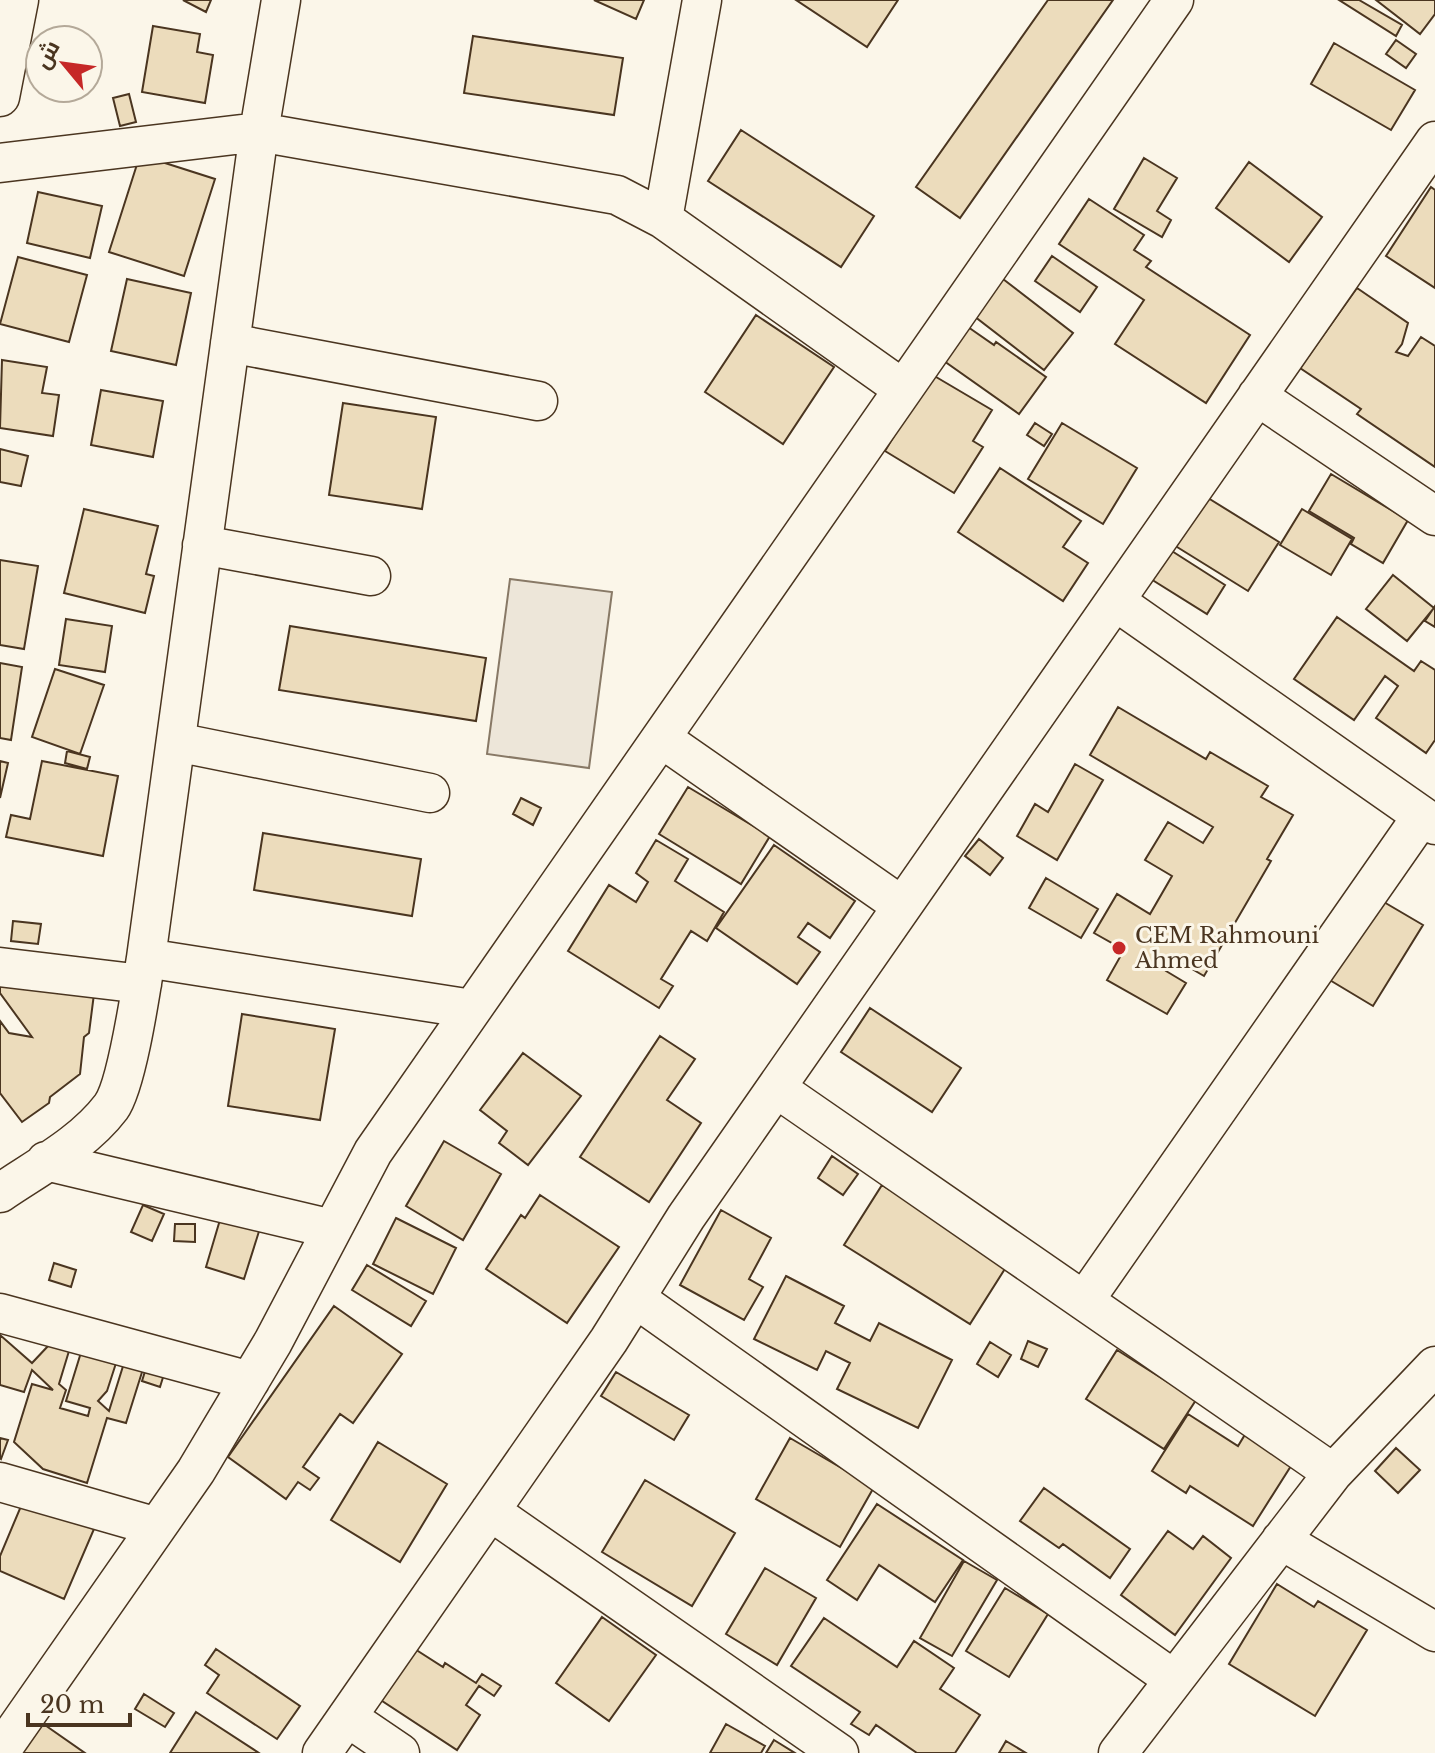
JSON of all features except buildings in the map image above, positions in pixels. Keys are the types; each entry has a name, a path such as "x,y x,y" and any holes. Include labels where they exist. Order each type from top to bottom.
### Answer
{"street":[{"path":"0,97 19,0"},
{"path":"0,1193 87,1134 113,1104 122,1080 144,971 259,132 281,0"},
{"path":"663,219 702,0"},
{"path":"0,1752 196,1471 250,1381 373,1152 1174,0"},
{"path":"0,163 259,132 617,195 663,219 903,389"},
{"path":"322,1753 635,1298 686,1217 1435,141"},
{"path":"230,343 538,401"},
{"path":"1257,396 1435,516"},
{"path":"202,545 371,576"},
{"path":"1084,1301 1428,821 1115,601"},
{"path":"661,738 902,906"},
{"path":"176,742 430,793"},
{"path":"0,967 144,971 472,1009"},
{"path":"776,1088 1333,1473"},
{"path":"46,1161 332,1229"},
{"path":"635,1298 1173,1679"},
{"path":"0,1313 250,1381"},
{"path":"1118,1753 1333,1473 1435,1366"},
{"path":"0,1482 157,1527"},
{"path":"490,1511 839,1753"},
{"path":"1281,1540 1435,1632"},
{"path":"347,1717 400,1753"}],"shaded area":[{"path":"510,579 612,592 589,768 487,754"}],"place":[{"name":"CEM Rahmouni Ahmed","path":"1119,948"}]}
